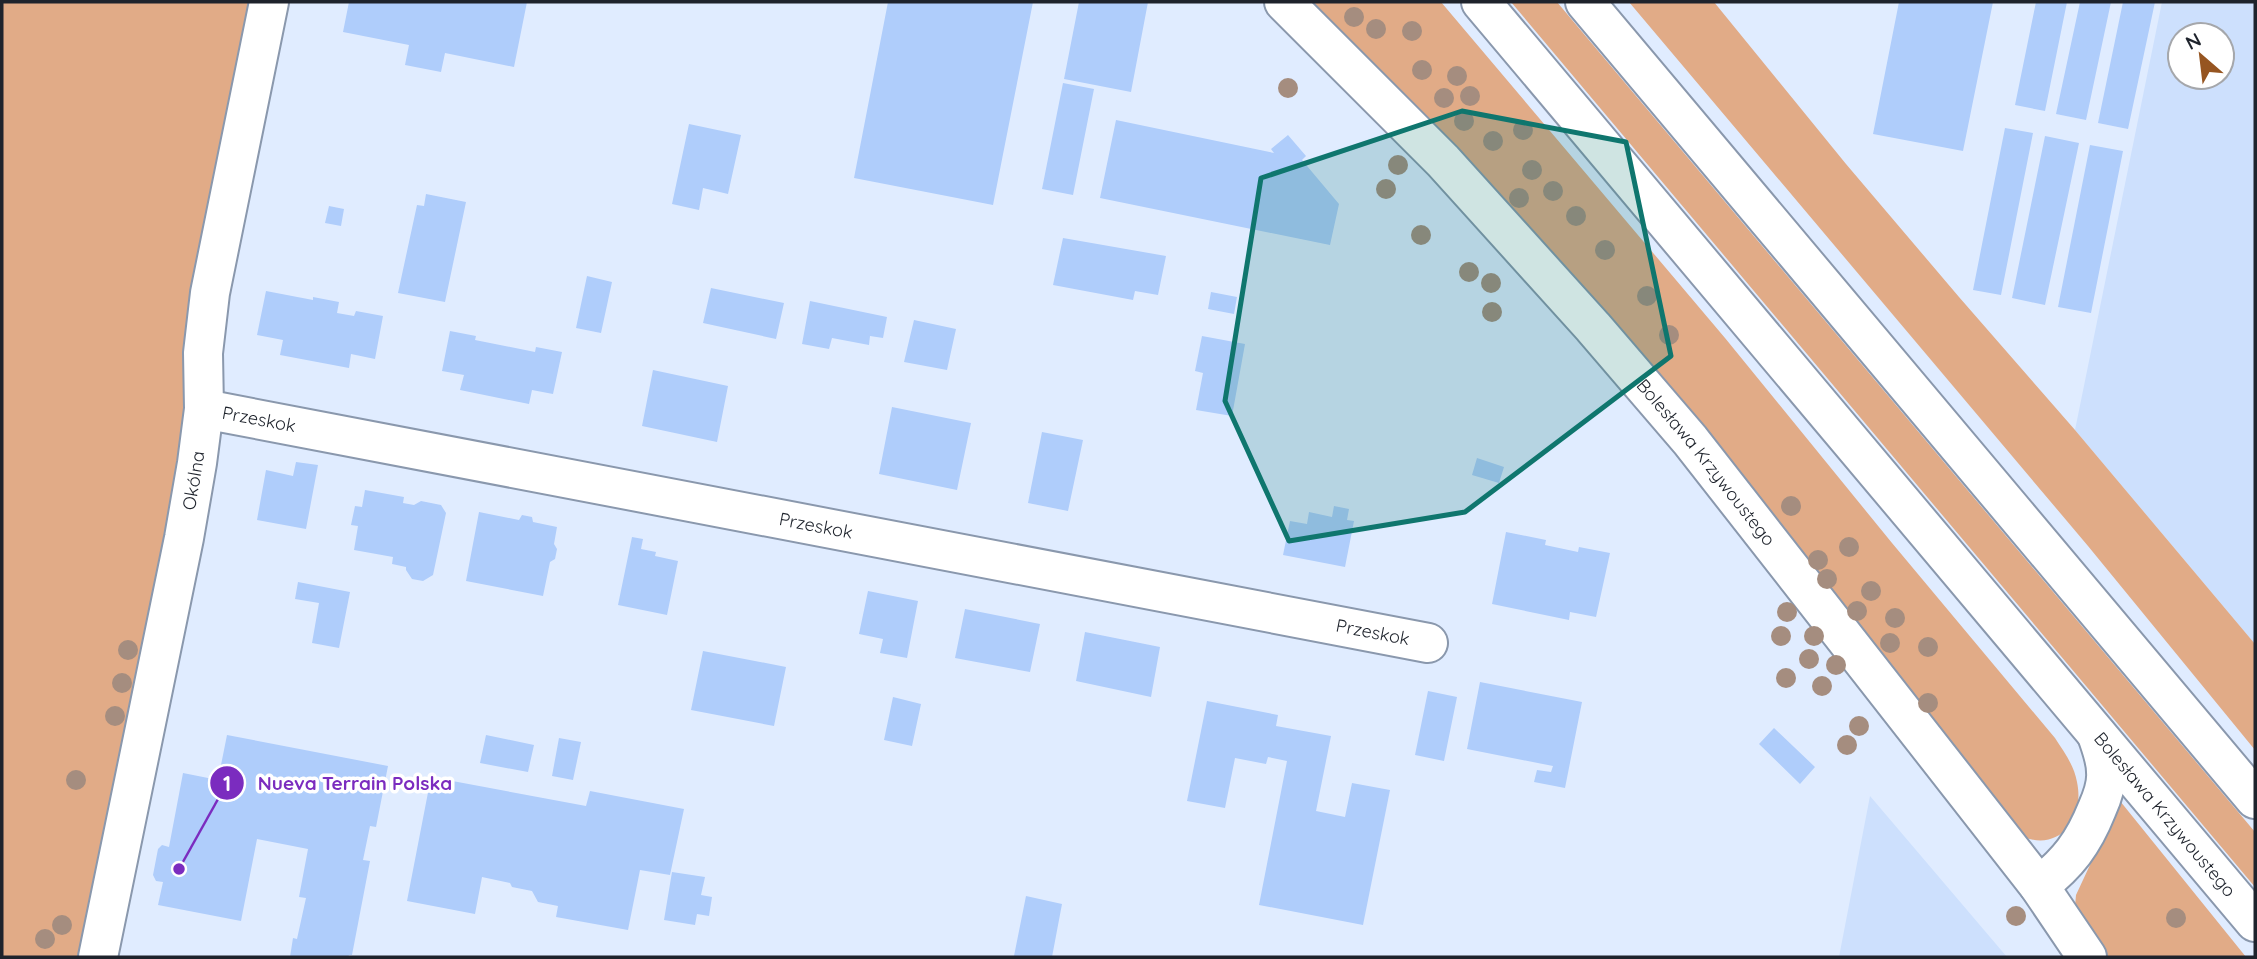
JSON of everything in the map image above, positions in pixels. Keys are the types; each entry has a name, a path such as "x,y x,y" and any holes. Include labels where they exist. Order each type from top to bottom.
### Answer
{"street":[{"name":"Okólna","path":"98,957 184,538 204,409 203,353 210,293 269,2"},
{"name":"Bolesława Krzywoustego","path":"1284,2 1443,161 1690,440 2039,886 2087,957"},
{"name":"Bolesława Krzywoustego","path":"1481,2 2255,922"},
{"path":"1586,2 2255,799"},
{"name":"Przeskok","path":"204,409 1428,643"},
{"path":"2039,886 2070,859 2084,839 2102,797 2107,775 2096,733"}],"highlighted area":[{"path":"1462,111 1626,142 1671,356 1465,512 1289,541 1225,401 1261,178"}],"shaded area":[{"path":"2,2 256,2 200,373 84,957 2,957"},
{"path":"1306,2 1441,2 1725,338 2055,738 2071,764 2077,782 2077,808 2066,829 2047,840 2021,836 1655,368"},
{"path":"1511,2 1557,2 2255,832 2255,887"},
{"path":"1629,2 1714,2 1846,164 2255,644 2255,750 2088,546"},
{"path":"2162,2 2255,2 2255,644 2075,430"},
{"path":"1870,796 2007,957 1839,957"},
{"path":"2116,796 2246,957 2104,957 2075,906 2076,895 2103,837"}],"building":[{"path":"349,2 527,2 514,67 445,53 441,72 405,65 409,45 343,32"},
{"path":"888,2 1033,2 993,205 854,178"},
{"path":"1079,2 1148,2 1131,92 1064,79"},
{"path":"1899,2 1993,2 1963,151 1873,134"},
{"path":"2036,2 2067,2 2045,111 2015,105"},
{"path":"2080,2 2111,2 2086,120 2056,114"},
{"path":"2123,2 2155,2 2128,129 2098,123"},
{"path":"1063,83 1094,89 1073,195 1042,189"},
{"path":"1116,120 1274,153 1271,149 1288,135 1306,156 1302,160 1339,204 1330,245 1100,198"},
{"path":"689,124 741,135 728,194 703,188 699,210 672,204"},
{"path":"2005,128 2033,133 2001,295 1973,290"},
{"path":"2045,136 2079,143 2045,305 2012,298"},
{"path":"2090,145 2123,151 2091,313 2058,307"},
{"path":"426,194 466,202 445,302 398,293 417,205 424,206"},
{"path":"329,206 344,209 341,226 325,223"},
{"path":"1063,238 1166,256 1158,295 1135,291 1133,300 1053,285"},
{"path":"587,276 612,282 601,333 576,328"},
{"path":"711,288 784,303 776,339 703,323"},
{"path":"266,291 339,302 337,313 354,316 356,311 383,316 375,359 351,354 349,368 280,355 283,340 257,335"},
{"path":"1211,292 1237,297 1234,314 1208,309"},
{"path":"810,301 887,317 883,338 870,336 869,345 832,338 829,349 802,344"},
{"path":"914,320 956,329 947,370 904,362"},
{"path":"450,331 476,336 475,340 535,352 536,347 562,352 553,394 532,390 529,404 460,390 464,375 442,371"},
{"path":"1202,336 1245,344 1232,416 1196,410 1203,373 1195,371"},
{"path":"653,370 728,386 717,442 642,426"},
{"path":"892,407 971,423 957,490 879,474"},
{"path":"1042,432 1083,440 1068,511 1028,503"},
{"path":"1477,458 1504,467 1499,483 1472,475"},
{"path":"296,462 318,465 306,529 257,520 266,470 293,476"},
{"path":"365,490 404,497 403,503 414,505 421,501 441,505 446,513 433,575 423,581 412,579 406,567 392,564 393,557 354,550 358,526 351,525 355,506 362,507"},
{"path":"1334,506 1349,509 1347,520 1354,521 1345,567 1283,555 1290,521 1307,524 1309,512 1332,517"},
{"path":"479,512 519,520 522,515 532,517 533,522 557,527 555,559 550,562 543,596 466,581"},
{"path":"1506,532 1546,540 1545,545 1578,552 1579,547 1610,553 1596,617 1570,612 1569,620 1492,604"},
{"path":"632,537 643,539 641,549 656,552 655,556 678,561 667,615 618,605"},
{"path":"298,582 350,592 339,648 312,643 319,603 295,599"},
{"path":"868,591 918,601 907,658 880,653 883,639 859,634"},
{"path":"965,609 1040,624 1030,672 955,658"},
{"path":"1085,632 1160,647 1151,697 1076,681"},
{"path":"703,651 786,667 774,726 691,710"},
{"path":"1480,682 1582,702 1565,788 1534,782 1537,770 1551,772 1553,766 1467,749"},
{"path":"1428,691 1457,697 1444,761 1415,755"},
{"path":"893,697 921,704 912,746 884,740"},
{"path":"1207,701 1278,715 1276,726 1331,736 1316,811 1345,817 1352,783 1390,790 1363,925 1259,905 1287,761 1268,757 1266,764 1235,758 1225,808 1187,801"},
{"path":"1774,728 1815,767 1800,784 1759,744"},
{"path":"227,735 388,766 376,827 370,826 363,860 370,861 352,955 290,957 306,898 299,897 308,849 257,839 241,921 158,905 163,882 156,881 153,875 158,849 162,845 169,847 183,773 218,780"},
{"path":"486,735 534,745 528,772 480,763"},
{"path":"559,738 581,742 573,780 552,776"},
{"path":"431,777 586,806 590,791 684,809 670,875 640,870 628,930 556,917 558,906 538,902 532,891 482,877 475,914 407,901"},
{"path":"672,872 705,877 701,895 712,897 709,916 697,914 695,925 664,920"},
{"path":"1026,896 1062,904 1052,957 1014,956"}],"place":[{"name":"Nueva Terrain Polska","path":"179,869"}]}
